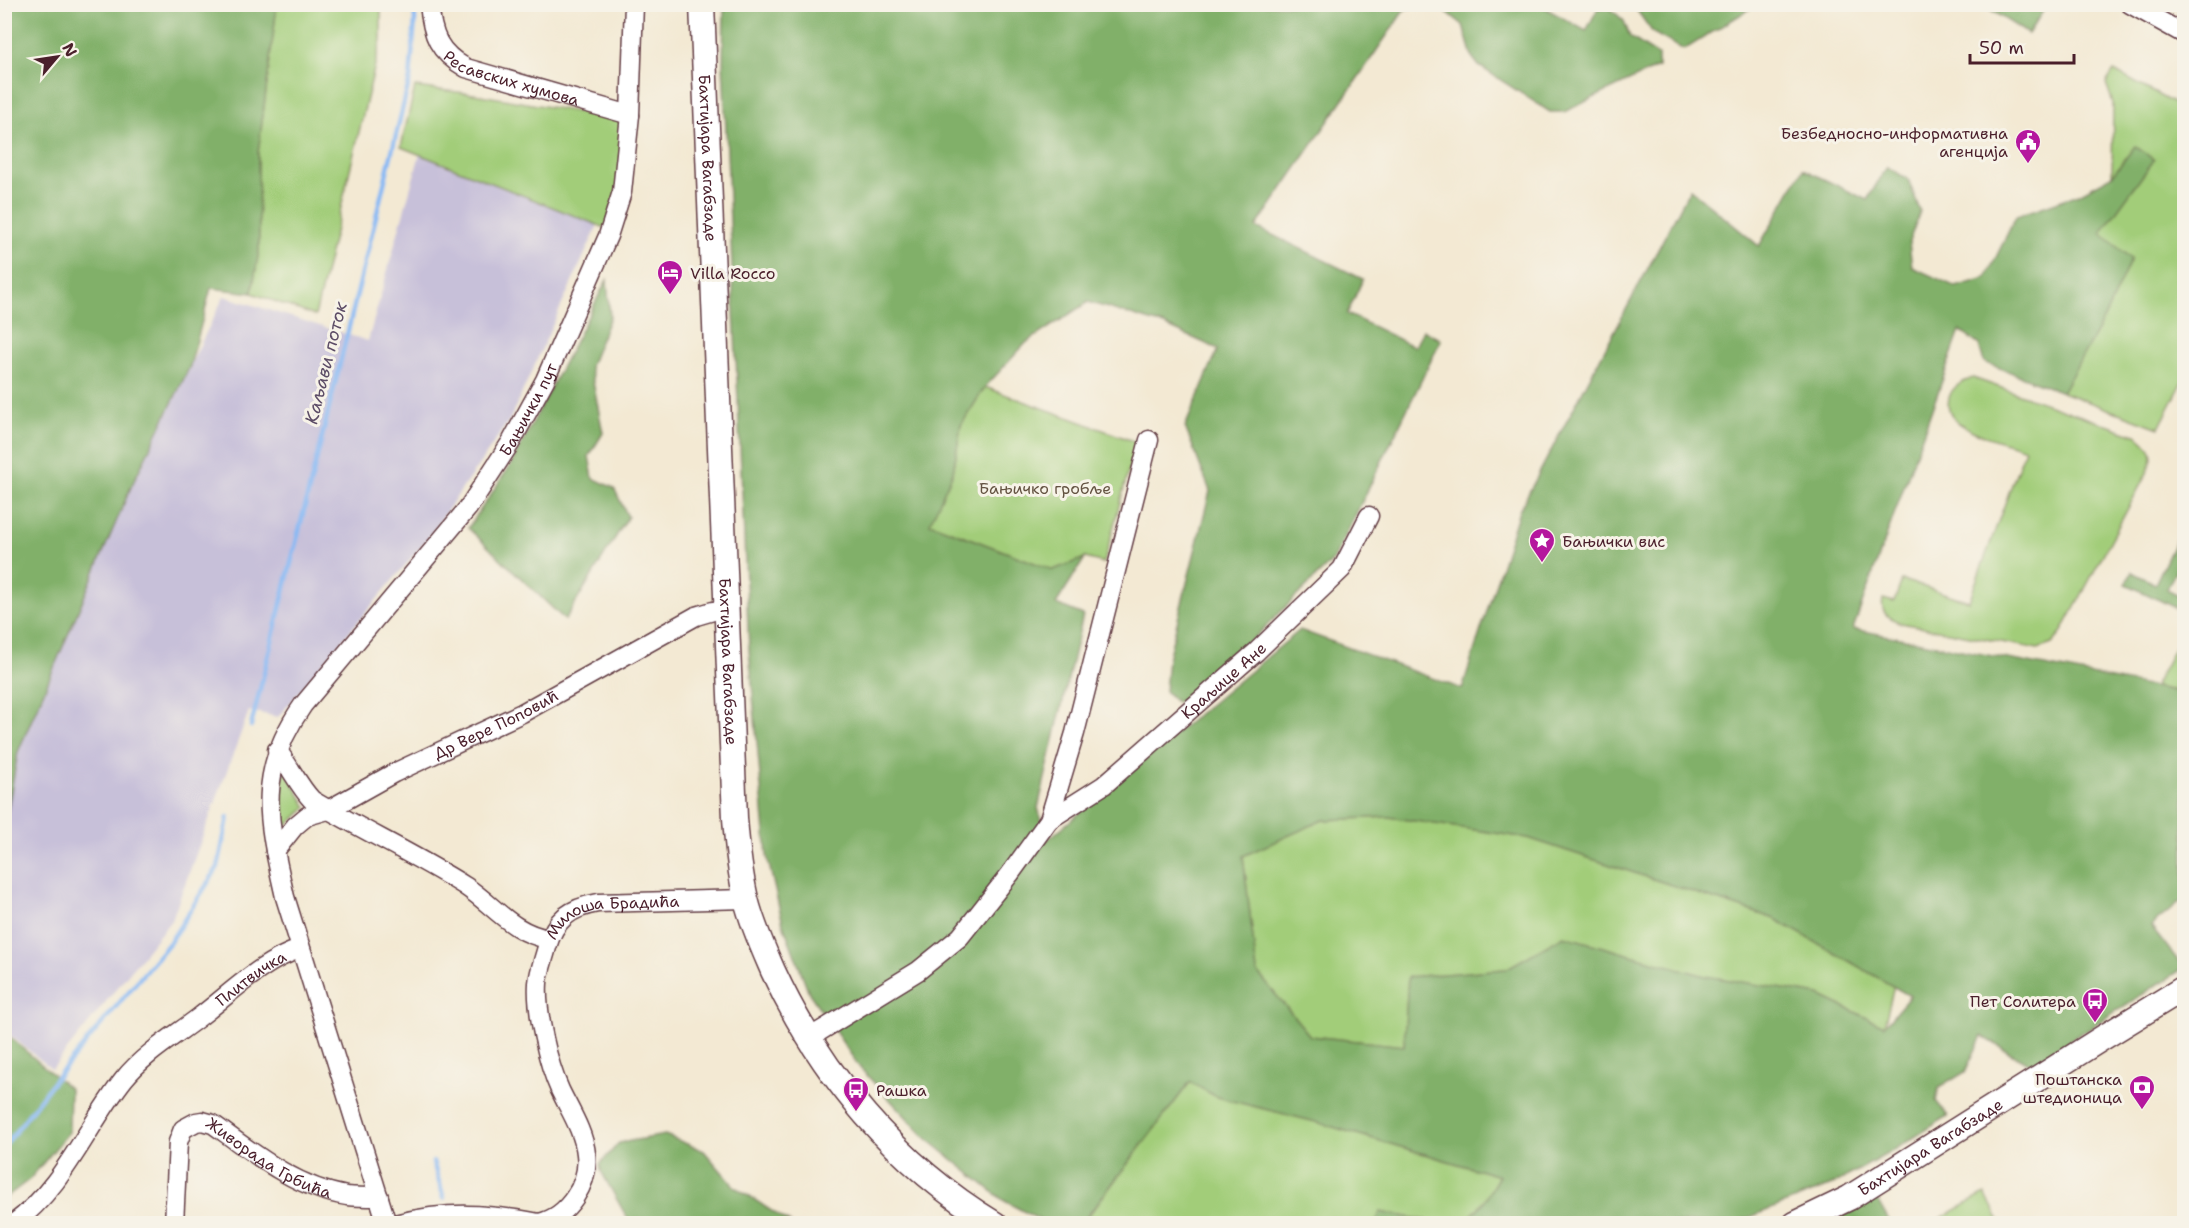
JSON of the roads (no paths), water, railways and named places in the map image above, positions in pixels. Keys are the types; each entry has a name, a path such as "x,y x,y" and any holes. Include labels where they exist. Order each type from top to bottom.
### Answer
{"main road":[{"name":"Бахтијара Вагабзаде","path":"702,4 735,818 746,899 772,968 787,1000 833,1074 899,1151 936,1184 995,1224"},
{"name":"Бахтијара Вагабзаде","path":"1795,1224 1850,1198 2184,988"}],"street":[{"name":"Ресавских хумова","path":"429,4 431,24 438,43 444,52 466,68 630,115"},
{"name":"Бањички пут","path":"300,949 275,852 269,807 269,781 277,750 283,735 303,705 468,508 511,442 545,380 608,236 622,192 630,115 634,4"},
{"path":"2130,4 2184,34"},
{"path":"809,1038 918,971 960,937 1049,820 1075,733 1149,440"},
{"name":"Краљице Ане","path":"1049,820 1104,785 1256,652 1342,569 1369,516"},
{"name":"Др Вере Поповић","path":"275,852 300,820 328,810 394,773 568,689 696,616 728,610"},
{"path":"277,750 312,800 466,887 516,928 533,936 549,939"},
{"name":"Милоша Брадића","path":"395,1224 460,1213 539,1223 547,1221 571,1203 582,1184 587,1155 558,1085 539,1007 538,980 549,939 560,921 582,906 598,903 746,899"},
{"name":"Плитвичка","path":"13,1224 38,1203 54,1183 135,1066 284,954 300,949 387,1224"},
{"name":"Живорада Грбића","path":"174,1224 178,1142 187,1126 202,1121 213,1124 288,1175 314,1187 347,1196 379,1197"}],"waterway":[{"name":"Каљави поток","path":"251,726 410,78 415,20 414,4"},
{"path":"4,1147 53,1082 170,942 218,867 228,817"},
{"path":"433,1162 444,1198"}],"place":[{"name":"Безбедносно-информативна агенција","path":"2028,165"},
{"name":"Villa Rocco","path":"670,296"},
{"name":"Бањички вис","path":"1542,564"},
{"name":"Пет Солитера","path":"2095,1024"},
{"name":"Поштанска штедионица","path":"2142,1111"},
{"name":"Рашка","path":"856,1113"}],"park label":[{"name":"Бањичко гробље","path":"1045,488"}]}
